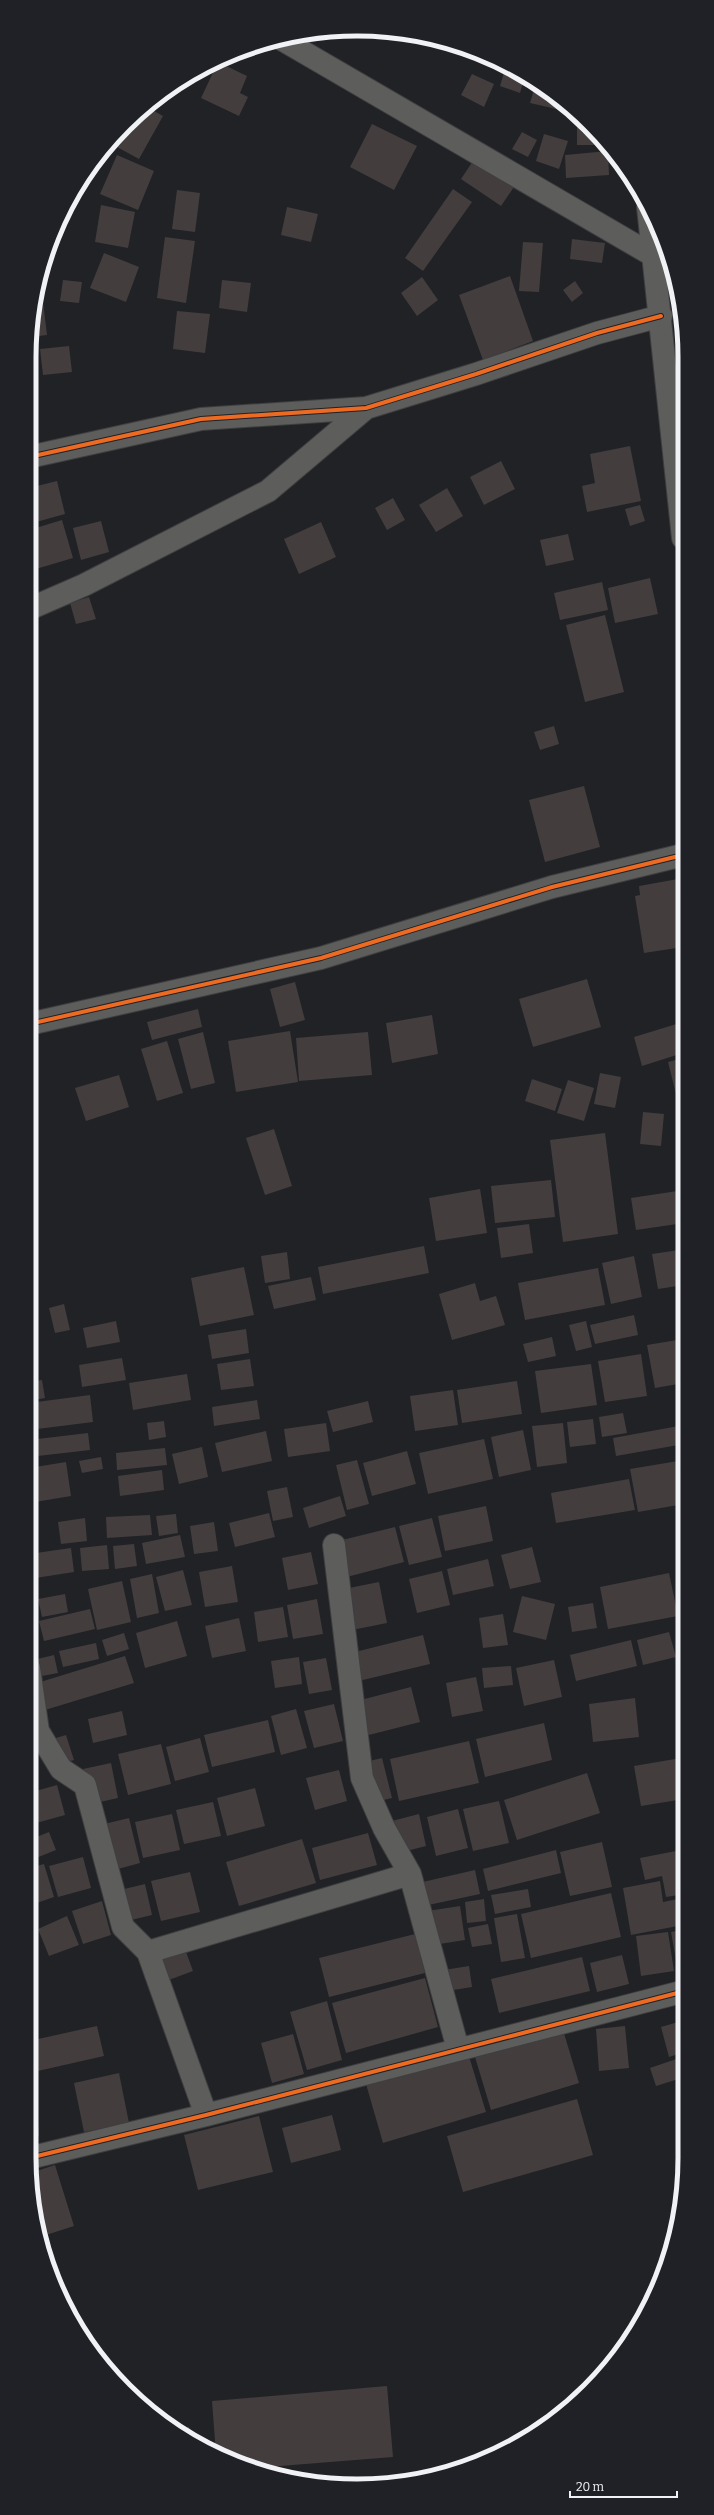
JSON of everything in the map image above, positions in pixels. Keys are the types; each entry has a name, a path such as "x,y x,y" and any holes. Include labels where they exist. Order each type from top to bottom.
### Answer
{"street":[{"path":"289,43 654,256"},
{"path":"650,226 654,256 666,289 661,316 678,493"},
{"path":"36,455 201,419 366,408 476,374 597,333 661,316"},
{"path":"36,606 84,584 268,491 366,408"},
{"path":"36,1022 322,958 552,887 678,856"},
{"path":"334,1546 362,1778 384,1828 410,1874 458,2049"},
{"path":"36,1717 38,1731 61,1770 85,1785 123,1927 148,1952 206,2115"},
{"path":"148,1952 410,1874"},
{"path":"36,2156 206,2115 678,1993"}],"building":[{"path":"224,65 247,76 240,93 248,97 239,116 201,98 215,69"},
{"path":"504,72 523,82 520,93 500,86"},
{"path":"472,74 494,84 484,107 461,95"},
{"path":"534,89 562,110 530,103"},
{"path":"152,110 163,116 139,159 117,147 121,139 130,130"},
{"path":"577,123 598,145 577,145"},
{"path":"372,124 417,146 394,190 350,167"},
{"path":"522,132 537,140 528,157 512,149"},
{"path":"544,134 568,141 559,169 536,161"},
{"path":"603,151 608,157 609,175 566,178 565,155"},
{"path":"117,155 154,171 138,210 100,194"},
{"path":"473,161 514,187 501,206 461,179"},
{"path":"453,189 472,202 423,271 405,258"},
{"path":"177,190 200,193 195,232 172,229"},
{"path":"101,205 135,212 128,248 95,242"},
{"path":"287,207 318,214 311,242 281,235"},
{"path":"165,237 195,241 186,303 157,298"},
{"path":"572,239 605,243 602,263 570,259"},
{"path":"523,242 543,243 539,292 519,291"},
{"path":"104,253 139,267 126,302 90,288"},
{"path":"510,276 533,341 483,360 459,295"},
{"path":"422,277 438,300 417,316 401,293"},
{"path":"63,280 82,282 79,303 60,301"},
{"path":"222,280 251,283 247,312 219,308"},
{"path":"575,281 583,293 572,302 563,290"},
{"path":"41,302 43,302 47,335 37,336 39,315"},
{"path":"177,311 210,314 205,353 173,349"},
{"path":"69,346 72,372 43,375 40,349"},
{"path":"630,446 641,501 587,512 582,486 595,483 590,454"},
{"path":"501,461 515,489 484,505 470,477"},
{"path":"57,481 65,514 36,522 36,486"},
{"path":"447,488 463,516 436,532 419,505"},
{"path":"393,498 405,520 387,530 375,508"},
{"path":"640,505 645,521 630,526 625,509"},
{"path":"62,520 73,558 36,569 36,528"},
{"path":"101,521 109,552 81,560 73,528"},
{"path":"321,522 336,557 299,574 284,539"},
{"path":"568,534 574,560 546,566 540,540"},
{"path":"650,578 658,614 615,623 608,588"},
{"path":"602,582 608,610 560,620 554,593"},
{"path":"89,597 96,619 76,624 70,603"},
{"path":"605,615 624,692 585,702 566,625"},
{"path":"554,726 559,744 540,750 534,732"},
{"path":"584,786 600,847 545,862 529,800"},
{"path":"678,879 678,948 644,953 635,896 640,895 639,886"},
{"path":"587,979 601,1027 533,1047 519,999"},
{"path":"295,982 305,1020 280,1027 270,989"},
{"path":"198,1009 202,1027 152,1040 147,1022"},
{"path":"432,1015 438,1054 392,1063 386,1023"},
{"path":"678,1024 678,1055 642,1066 634,1037"},
{"path":"290,1031 298,1082 236,1092 228,1041"},
{"path":"203,1032 215,1083 191,1089 178,1039"},
{"path":"368,1032 372,1075 299,1081 296,1038"},
{"path":"167,1041 183,1093 157,1101 141,1049"},
{"path":"678,1059 678,1102 668,1062"},
{"path":"600,1073 621,1077 615,1108 594,1104"},
{"path":"119,1075 129,1107 86,1121 75,1088"},
{"path":"532,1079 562,1089 555,1111 525,1101"},
{"path":"568,1080 594,1088 584,1121 557,1113"},
{"path":"643,1112 664,1114 661,1146 640,1144"},
{"path":"274,1129 292,1186 265,1195 246,1138"},
{"path":"605,1133 618,1234 563,1242 550,1140"},
{"path":"551,1180 555,1217 495,1223 491,1186"},
{"path":"480,1189 487,1233 436,1241 429,1198"},
{"path":"678,1191 678,1224 636,1230 631,1198"},
{"path":"529,1224 533,1253 501,1258 497,1228"},
{"path":"424,1246 429,1273 323,1294 318,1267"},
{"path":"678,1250 678,1286 658,1289 652,1254"},
{"path":"287,1252 290,1279 265,1283 261,1256"},
{"path":"634,1256 642,1297 611,1304 602,1263"},
{"path":"244,1267 254,1315 200,1326 191,1278"},
{"path":"598,1268 605,1305 525,1320 518,1283"},
{"path":"311,1277 316,1300 274,1309 268,1286"},
{"path":"475,1283 480,1301 496,1296 505,1325 452,1340 439,1294"},
{"path":"64,1304 70,1330 55,1333 49,1308"},
{"path":"634,1315 638,1335 595,1344 590,1325"},
{"path":"116,1321 120,1342 87,1348 83,1328"},
{"path":"586,1321 592,1347 576,1351 569,1325"},
{"path":"246,1329 249,1353 212,1359 208,1335"},
{"path":"552,1337 556,1356 528,1362 523,1344"},
{"path":"677,1340 678,1384 655,1388 647,1345"},
{"path":"641,1354 647,1396 605,1402 598,1361"},
{"path":"122,1358 126,1380 82,1387 79,1365"},
{"path":"250,1359 254,1386 221,1390 217,1364"},
{"path":"591,1364 597,1405 541,1413 535,1371"},
{"path":"187,1374 191,1400 133,1410 129,1383"},
{"path":"42,1380 45,1398 36,1400 36,1381"},
{"path":"517,1381 522,1414 462,1423 457,1390"},
{"path":"453,1390 458,1425 415,1431 410,1396"},
{"path":"90,1395 93,1422 36,1429 36,1402"},
{"path":"257,1400 260,1419 214,1426 212,1407"},
{"path":"368,1401 373,1422 333,1432 327,1411"},
{"path":"623,1413 627,1433 602,1437 599,1417"},
{"path":"593,1419 596,1444 570,1447 567,1422"},
{"path":"164,1421 166,1437 149,1440 147,1423"},
{"path":"326,1423 330,1451 288,1457 284,1429"},
{"path":"563,1423 567,1463 537,1467 532,1426"},
{"path":"678,1426 678,1445 616,1456 613,1438"},
{"path":"523,1430 531,1470 499,1477 491,1437"},
{"path":"266,1431 272,1461 222,1472 215,1443"},
{"path":"88,1433 90,1450 36,1456 36,1439"},
{"path":"484,1439 493,1479 428,1494 419,1453"},
{"path":"202,1447 208,1477 179,1484 172,1454"},
{"path":"165,1448 167,1465 117,1470 116,1453"},
{"path":"407,1451 416,1484 372,1496 363,1463"},
{"path":"101,1457 103,1469 82,1473 79,1461"},
{"path":"357,1460 369,1504 347,1510 336,1465"},
{"path":"678,1461 678,1505 638,1512 630,1469"},
{"path":"66,1462 71,1496 36,1502 36,1467"},
{"path":"162,1470 164,1490 120,1496 118,1476"},
{"path":"629,1479 635,1510 556,1523 551,1493"},
{"path":"287,1487 293,1517 273,1521 267,1491"},
{"path":"340,1496 346,1516 309,1528 303,1508"},
{"path":"486,1506 493,1541 445,1551 438,1516"},
{"path":"269,1513 275,1537 235,1547 229,1523"},
{"path":"176,1514 178,1533 159,1536 156,1516"},
{"path":"150,1515 152,1535 107,1538 106,1517"},
{"path":"85,1518 87,1541 61,1544 58,1522"},
{"path":"432,1518 442,1557 409,1565 399,1526"},
{"path":"214,1522 218,1551 194,1554 190,1526"},
{"path":"395,1527 404,1562 343,1578 334,1542"},
{"path":"180,1535 185,1557 146,1564 142,1543"},
{"path":"134,1544 137,1566 115,1569 113,1546"},
{"path":"107,1545 109,1569 82,1571 80,1548"},
{"path":"532,1547 541,1582 510,1589 501,1555"},
{"path":"71,1548 74,1572 36,1578 36,1553"},
{"path":"311,1552 318,1584 288,1590 282,1558"},
{"path":"488,1559 494,1586 453,1595 447,1569"},
{"path":"232,1566 238,1602 205,1607 199,1572"},
{"path":"183,1570 192,1605 165,1611 156,1577"},
{"path":"442,1571 450,1605 417,1613 409,1579"},
{"path":"669,1573 678,1616 608,1629 600,1587"},
{"path":"152,1574 159,1613 137,1618 130,1579"},
{"path":"122,1581 131,1622 97,1630 88,1589"},
{"path":"379,1582 387,1623 347,1631 339,1590"},
{"path":"65,1594 68,1612 42,1617 38,1599"},
{"path":"522,1596 555,1604 546,1640 513,1632"},
{"path":"317,1599 323,1634 293,1639 287,1605"},
{"path":"593,1603 597,1628 572,1632 568,1607"},
{"path":"283,1607 288,1637 258,1642 254,1612"},
{"path":"90,1609 95,1629 44,1641 39,1621"},
{"path":"503,1614 508,1645 483,1648 479,1618"},
{"path":"239,1618 246,1651 212,1658 205,1626"},
{"path":"177,1621 187,1656 145,1668 136,1633"},
{"path":"669,1632 676,1657 643,1665 637,1640"},
{"path":"124,1633 129,1649 107,1656 102,1640"},
{"path":"423,1635 430,1664 346,1684 339,1656"},
{"path":"631,1640 637,1666 576,1681 570,1655"},
{"path":"96,1643 99,1659 63,1667 59,1651"},
{"path":"54,1655 58,1673 36,1677 36,1659"},
{"path":"125,1656 134,1683 45,1710 37,1683"},
{"path":"299,1657 302,1684 275,1688 271,1661"},
{"path":"326,1658 332,1690 309,1694 303,1662"},
{"path":"554,1660 562,1697 524,1706 516,1668"},
{"path":"511,1666 513,1685 484,1688 482,1668"},
{"path":"476,1677 483,1711 452,1717 446,1683"},
{"path":"411,1687 420,1722 357,1738 349,1703"},
{"path":"635,1698 639,1737 593,1742 589,1704"},
{"path":"334,1704 343,1741 314,1748 304,1711"},
{"path":"296,1709 307,1748 281,1755 271,1716"},
{"path":"122,1711 127,1735 93,1743 88,1719"},
{"path":"268,1720 275,1752 212,1767 204,1735"},
{"path":"544,1723 552,1760 485,1777 476,1739"},
{"path":"66,1735 74,1760 54,1766 46,1741"},
{"path":"200,1738 209,1772 175,1781 166,1747"},
{"path":"469,1741 479,1783 399,1801 390,1759"},
{"path":"161,1744 171,1784 128,1795 118,1754"},
{"path":"382,1758 392,1798 366,1804 356,1764"},
{"path":"678,1759 678,1800 641,1806 634,1766"},
{"path":"111,1763 118,1798 91,1804 83,1769"},
{"path":"339,1770 347,1801 315,1810 306,1778"},
{"path":"587,1773 600,1813 517,1840 504,1800"},
{"path":"57,1785 65,1815 36,1823 36,1791"},
{"path":"255,1788 265,1826 227,1836 217,1798"},
{"path":"499,1801 509,1843 473,1851 463,1809"},
{"path":"213,1802 221,1836 184,1844 176,1810"},
{"path":"458,1809 468,1848 436,1856 427,1817"},
{"path":"172,1814 180,1850 143,1858 135,1822"},
{"path":"419,1814 426,1846 391,1855 384,1823"},
{"path":"129,1818 140,1863 107,1872 96,1826"},
{"path":"49,1832 56,1850 36,1858 36,1837"},
{"path":"368,1833 377,1865 320,1880 312,1848"},
{"path":"302,1839 316,1883 239,1906 226,1862"},
{"path":"602,1842 612,1887 570,1896 560,1852"},
{"path":"556,1850 561,1873 488,1891 483,1869"},
{"path":"678,1851 678,1895 666,1897 662,1876 645,1880 640,1858"},
{"path":"83,1857 91,1888 58,1897 49,1866"},
{"path":"44,1864 54,1897 36,1903 36,1866"},
{"path":"475,1870 480,1894 419,1907 414,1884"},
{"path":"190,1872 200,1912 161,1921 151,1881"},
{"path":"660,1881 663,1902 678,1899 678,1926 631,1935 623,1888"},
{"path":"145,1884 152,1915 123,1922 116,1891"},
{"path":"528,1889 531,1907 495,1914 491,1895"},
{"path":"611,1893 621,1937 531,1958 521,1914"},
{"path":"484,1899 486,1921 467,1923 465,1902"},
{"path":"102,1901 111,1935 83,1944 72,1911"},
{"path":"460,1906 465,1940 427,1946 421,1912"},
{"path":"517,1914 525,1958 501,1962 494,1918"},
{"path":"67,1916 79,1945 49,1956 38,1929"},
{"path":"488,1924 492,1944 472,1947 468,1928"},
{"path":"678,1930 678,1966 677,1966 671,1932"},
{"path":"668,1932 674,1971 641,1976 636,1936"},
{"path":"415,1934 425,1973 329,1997 319,1958"},
{"path":"181,1938 193,1971 158,1984 146,1951"},
{"path":"622,1955 629,1984 597,1992 590,1963"},
{"path":"582,1957 590,1991 499,2013 491,1979"},
{"path":"469,1966 472,1987 447,1991 444,1970"},
{"path":"425,1978 438,2027 346,2053 332,2003"},
{"path":"327,2001 342,2060 307,2070 290,2012"},
{"path":"678,2022 678,2054 669,2057 661,2027"},
{"path":"97,2026 104,2056 36,2071 36,2039"},
{"path":"625,2026 629,2068 599,2071 596,2029"},
{"path":"563,2030 579,2083 491,2110 475,2057"},
{"path":"293,2034 304,2074 272,2083 261,2043"},
{"path":"468,2053 486,2112 383,2143 366,2084"},
{"path":"678,2058 678,2079 656,2086 650,2068"},
{"path":"119,2073 129,2123 84,2132 74,2083"},
{"path":"36,2095 39,2136 36,2136"},
{"path":"577,2099 593,2155 463,2192 447,2136"},
{"path":"332,2115 341,2150 291,2163 282,2128"},
{"path":"259,2116 273,2172 198,2190 184,2135"},
{"path":"55,2165 74,2226 46,2235 39,2200 37,2171"},
{"path":"387,2386 393,2457 270,2467 254,2462 215,2446 212,2401"},
{"path":"189,2427 190,2432 184,2428"}],"cycle path":[{"path":"36,455 201,419 366,408 476,374 597,333 661,316"},
{"path":"36,1022 321,958 552,887 678,856"},
{"path":"36,2156 206,2115 678,1993"}]}
